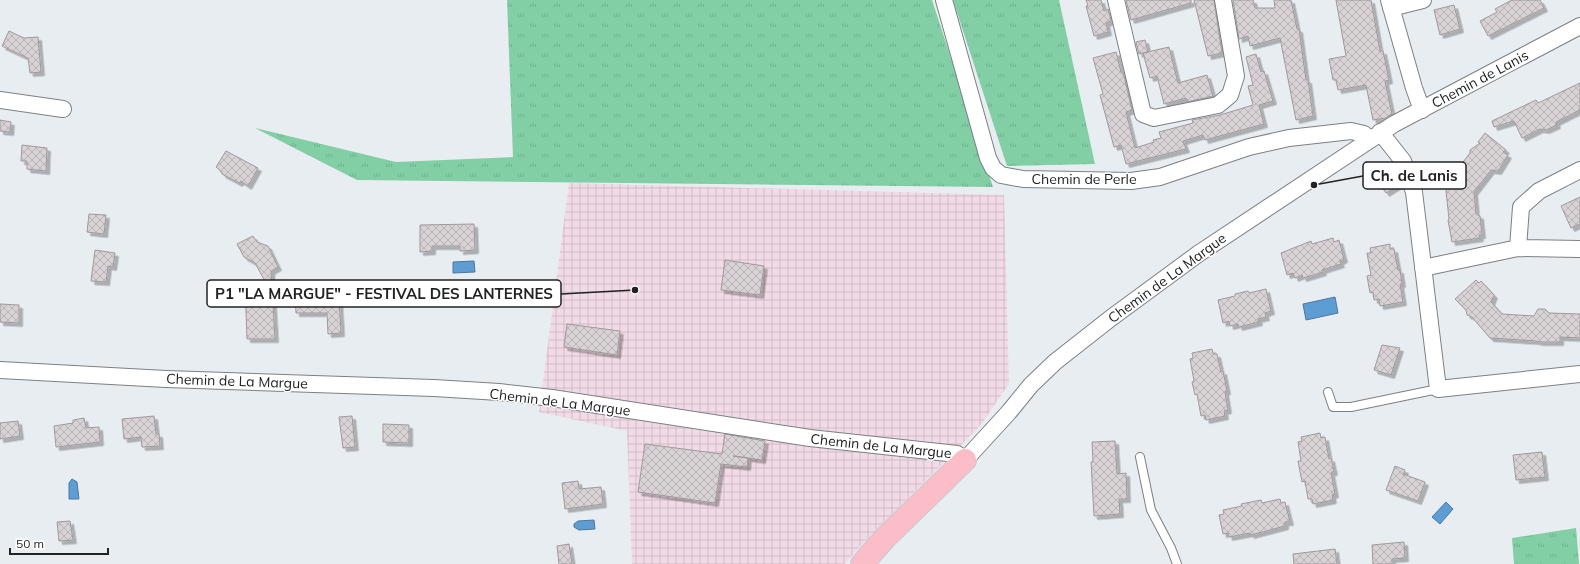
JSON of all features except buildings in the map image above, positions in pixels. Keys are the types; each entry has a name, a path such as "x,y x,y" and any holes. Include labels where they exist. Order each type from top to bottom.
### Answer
{"main road":[{"path":"862,564 885,538 965,460"}],"street":[{"name":"Chemin de Perle","path":"944,0 988,158 993,168 1001,175 1023,179 1131,181 1160,177 1249,147 1289,138 1351,131 1375,136"},
{"path":"1116,0 1143,114 1154,118 1218,105 1230,95 1236,76 1223,0"},
{"path":"1422,110 1414,88 1390,4 1423,0"},
{"name":"Chemin de Lanis","path":"1375,136 1580,26"},
{"path":"0,100 63,109"},
{"path":"1375,136 1396,151 1408,172 1414,192 1438,389 1580,374"},
{"name":"Chemin de La Margue","path":"0,370 166,379 434,388 499,392 552,398 810,438 957,454 965,460 1009,412 1031,385 1055,362 1198,254 1375,136"},
{"path":"1518,248 1521,207 1539,191 1580,170"},
{"path":"1423,268 1518,248 1580,249"}],"lane":[{"path":"1328,392 1333,407 1351,407 1438,389"},
{"path":"1140,457 1151,510 1171,548 1177,564"}],"shaded area":[{"path":"569,183 1004,195 1009,384 980,426 856,551 845,564 632,564 627,431 539,412"}],"green space":[{"path":"507,0 932,0 993,187 357,180 255,128 396,162 513,157"},
{"path":"953,0 1059,0 1095,164 1007,166"},
{"path":"1576,528 1579,564 1514,564 1512,538"}],"water":[{"path":"474,261 475,272 453,273 453,262"},
{"path":"1335,297 1338,313 1306,320 1303,304"},
{"path":"72,479 77,482 79,499 69,499 69,483"},
{"path":"1446,502 1453,509 1440,524 1432,517"},
{"path":"594,520 595,529 579,530 574,527 574,524 578,521"}],"place":[{"name":"Ch. de Lanis","path":"1314,185"},
{"name":"P1 \"LA MARGUE\" - FESTIVAL DES LANTERNES","path":"635,290"}]}
